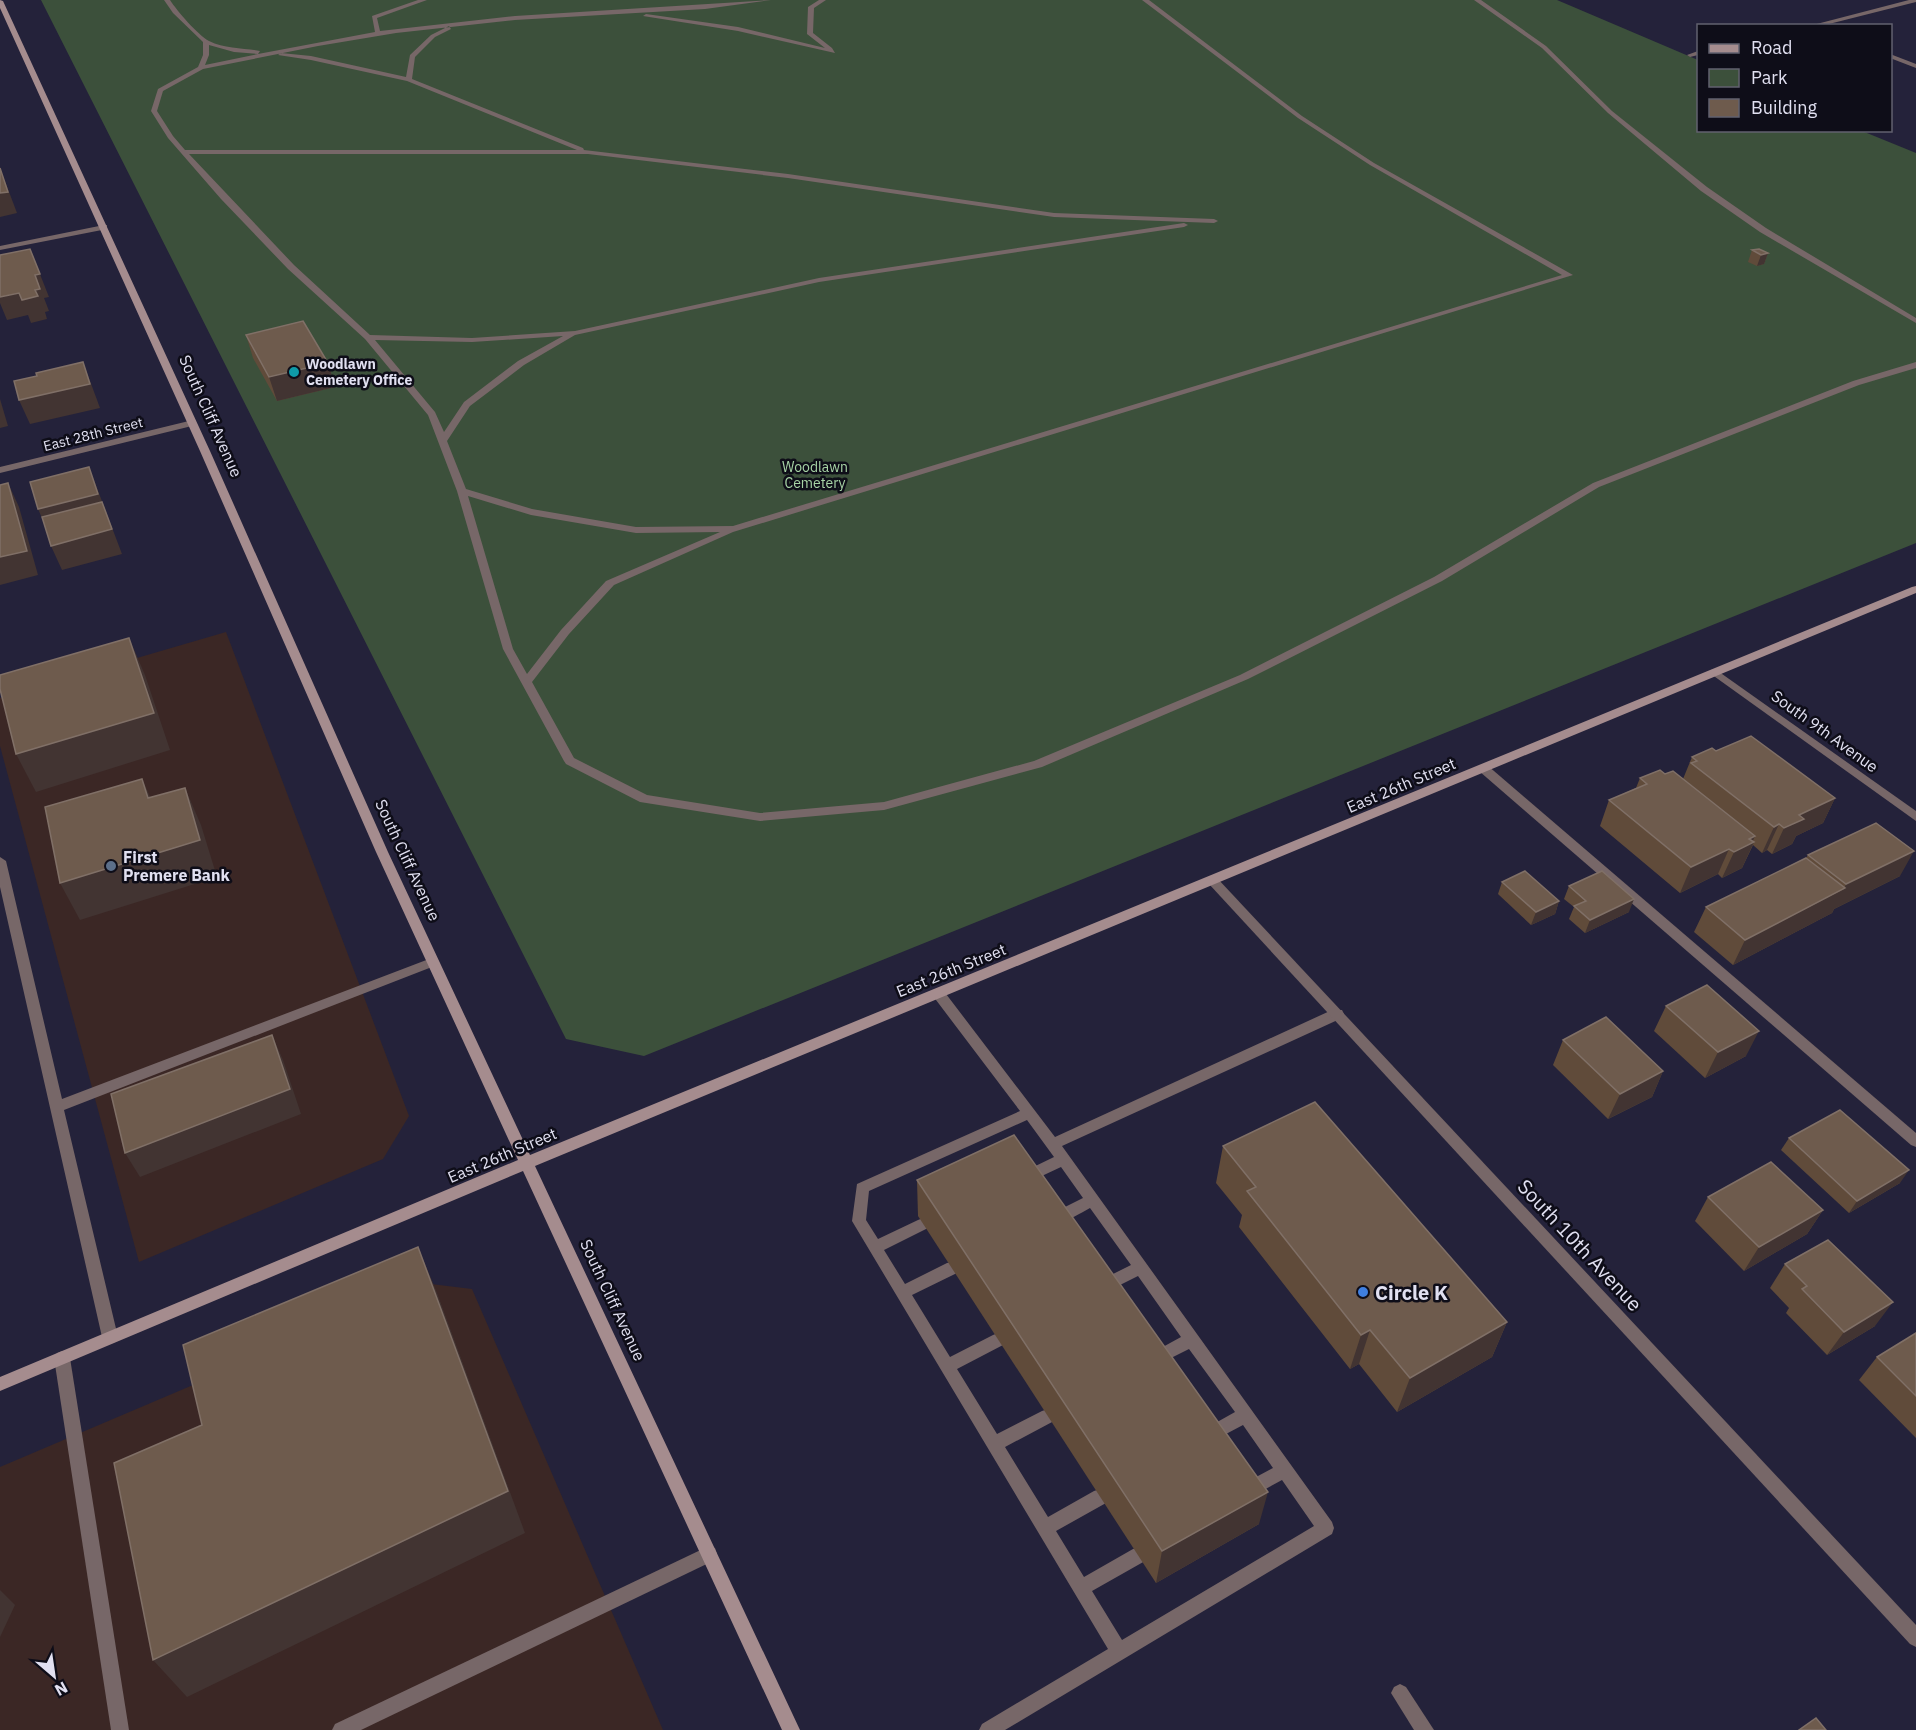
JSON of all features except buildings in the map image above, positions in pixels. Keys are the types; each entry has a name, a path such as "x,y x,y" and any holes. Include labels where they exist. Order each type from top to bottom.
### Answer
{"main road":[{"name":"South Cliff Avenue","path":"0,1 193,423 382,852 791,1730"},
{"name":"East 26th Street","path":"0,1384 526,1163 1916,589"}],"street":[{"path":"167,0 175,12 206,42 234,50 311,58 409,80 588,152"},
{"path":"378,34 374,17 424,0"},
{"path":"768,0 621,13 460,23 378,34 269,53 201,69 160,90 154,111 170,137 291,267 368,337 432,414 462,491 508,649 526,682 570,761 644,799 760,817 884,806 1038,764 1233,681 1438,579 1596,485 1856,383 1916,365"},
{"path":"621,13 738,29 833,52 810,34 811,7 823,0"},
{"path":"526,682 565,632 610,583 734,529 1569,275 1372,164 1309,123 1145,0"},
{"path":"1477,0 1544,47 1610,112 1704,189 1763,230 1916,321"},
{"path":"1817,24 1916,0"},
{"path":"409,80 412,56 433,36 460,23"},
{"path":"201,69 206,55 206,42"},
{"path":"1690,55 1697,53"},
{"path":"1892,57 1916,66"},
{"path":"184,152 588,152 788,176 1054,215 1215,221 819,280 575,333 472,340 368,337"},
{"path":"0,248 104,227"},
{"path":"442,441 467,404 521,363 575,333"},
{"name":"East 28th Street","path":"0,470 193,423"},
{"path":"462,491 531,512 636,530 734,529"},
{"name":"South 9th Avenue","path":"1715,672 1916,817"},
{"path":"1483,768 1916,1141"},
{"path":"0,861 110,1337"},
{"name":"South 10th Avenue","path":"1213,881 1916,1638"},
{"path":"56,1107 433,962"},
{"path":"939,993 1064,1159 1326,1528 988,1730"},
{"path":"1053,1144 1337,1014"},
{"path":"1030,1113 862,1188 859,1221 1119,1652"},
{"path":"1018,1180 1064,1159"},
{"path":"1048,1222 1093,1200"},
{"path":"874,1247 923,1224"},
{"path":"902,1293 952,1268"},
{"path":"1095,1291 1140,1268"},
{"path":"946,1366 998,1340"},
{"path":"1146,1364 1191,1340"},
{"path":"62,1358 120,1730"},
{"path":"1200,1440 1245,1415"},
{"path":"994,1444 1048,1416"},
{"path":"1240,1496 1285,1470"},
{"path":"1045,1528 1100,1497"},
{"path":"341,1730 709,1554"},
{"path":"1081,1588 1139,1555"},
{"path":"1400,1693 1425,1730"}],"shaded area":[{"path":"226,632 409,1116 383,1159 139,1262 0,746 0,698"},
{"path":"431,1284 472,1289 663,1730 0,1730 0,1467"}],"green space":[{"name":"Woodlawn Cemetery","path":"41,0 1557,0 1697,60 1697,132 1864,132 1916,153 1916,543 644,1056 566,1039"}],"place":[{"name":"Woodlawn Cemetery Office","path":"294,372"},
{"name":"First Premere Bank","path":"111,866"},
{"name":"Circle K","path":"1363,1292"}]}
